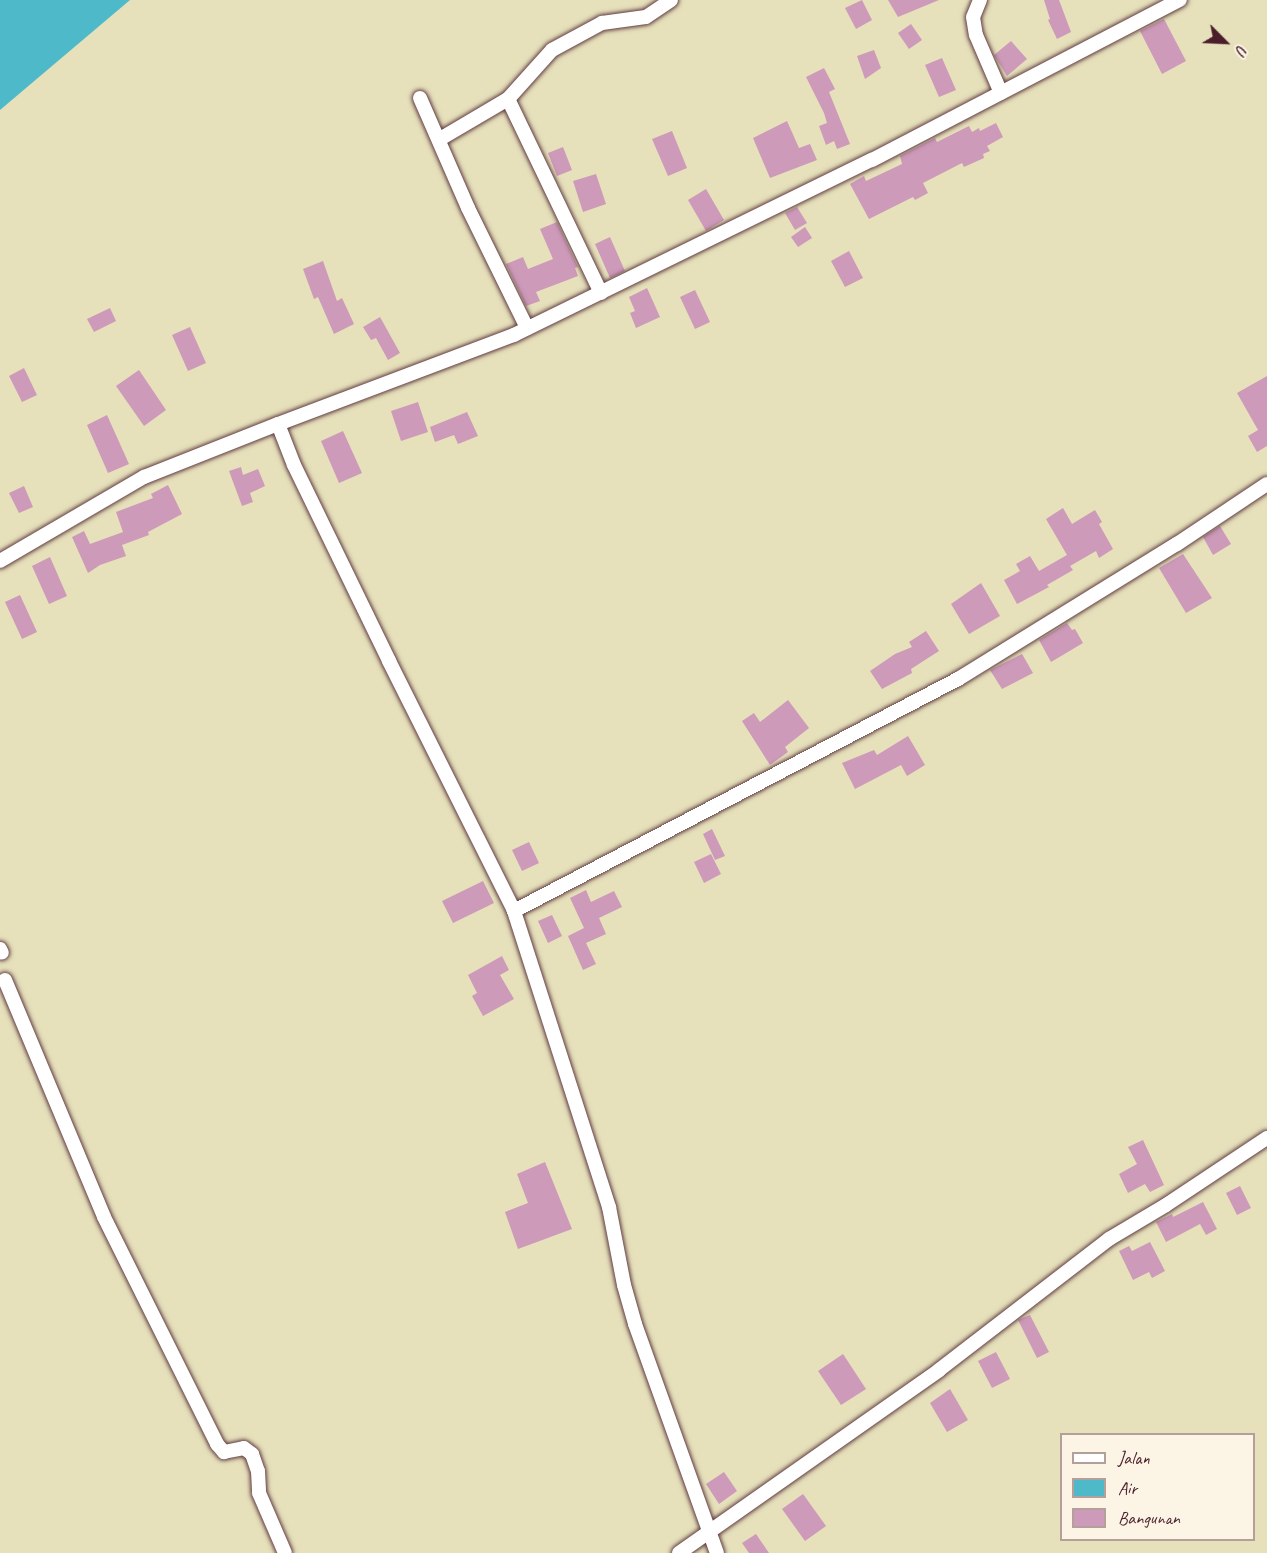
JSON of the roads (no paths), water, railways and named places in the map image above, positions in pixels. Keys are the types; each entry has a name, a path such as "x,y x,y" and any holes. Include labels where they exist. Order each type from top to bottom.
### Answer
{"street":[{"path":"440,139 508,99 552,50 602,23 646,17 671,0"},
{"path":"980,0 973,17 976,35 1000,93"},
{"path":"0,561 144,477 278,424 408,377 527,328 601,293 794,199 1180,0"},
{"path":"420,98 440,139 468,208 527,328"},
{"path":"508,99 601,293"},
{"path":"278,424 294,465 514,911 609,1207 630,1309 717,1553"},
{"path":"514,911 958,679 1108,588 1267,484"},
{"path":"5,980 120,1249 217,1444 224,1452 244,1448 252,1454 258,1471 258,1489 285,1553"},
{"path":"679,1553 939,1370 1109,1239 1166,1205 1267,1138"}],"water":[{"path":"0,0 130,0 0,110"}]}
